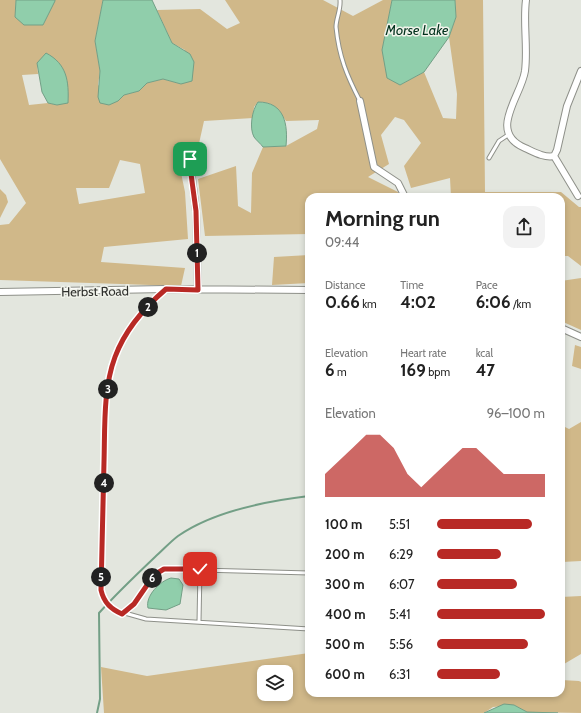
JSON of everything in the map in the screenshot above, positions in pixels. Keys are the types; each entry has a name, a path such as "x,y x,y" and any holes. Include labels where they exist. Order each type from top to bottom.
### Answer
{"street":[{"path":"526,0 525,72 509,114 507,123 508,135 518,146 541,155 554,156"},
{"path":"554,156 557,150 568,102 581,71"},
{"path":"360,101 374,167 398,183 403,193"},
{"path":"192,149 190,168 196,211 198,290"},
{"path":"554,156 578,196"},
{"name":"Herbst Road","path":"0,292 166,289 305,290"},
{"path":"565,330 581,337"}],"lane":[{"path":"340,0 341,6 336,28 343,66 360,101"},
{"path":"489,158 499,141 508,135"},
{"path":"166,289 128,330 115,357 108,394 104,440 102,597 108,606 122,614 146,619 305,629"},
{"path":"122,614 134,604 154,575 164,569 305,573"},
{"path":"199,622 200,569"}],"shaded area":[{"path":"0,0 16,0 15,17 43,25 55,0 103,0 95,41 100,71 98,85 118,101 124,95 139,91 147,83 163,79 181,84 185,50 172,43 157,10 200,9 227,29 240,23 225,0 323,0 353,16 383,0 392,0 383,50 400,85 424,72 443,118 456,119 457,94 449,37 456,17 455,0 483,0 485,192 562,193 451,193 450,178 411,188 404,166 421,143 404,120 395,117 381,135 389,164 368,177 398,193 305,193 305,234 205,236 198,179 236,166 238,206 251,213 252,173 263,147 286,146 317,129 319,120 286,121 275,107 268,103 258,102 254,107 253,118 204,121 198,148 175,144 185,192 188,239 104,247 101,262 185,268 181,286 0,280 0,225 9,224 26,203 0,159","holes":["37,63 57,105 48,103 29,105 22,75 38,74","120,160 140,164 145,193 79,204 76,188 109,188"]},
{"path":"0,189 6,195 8,202 0,218"},
{"path":"565,195 581,207 581,266 568,256 565,256"},
{"path":"305,255 305,283 272,285 274,257"},
{"path":"581,278 581,330 565,323 565,280"},
{"path":"575,345 581,347 581,369 572,366"},
{"path":"581,422 581,561 565,562 565,427 569,429"},
{"path":"581,596 581,654 565,663 565,636 565,597"},
{"path":"305,654 305,697 565,697 565,680 581,682 581,713 527,712 514,705 493,707 484,713 104,713 101,667 147,676"}],"water":[{"path":"16,0 55,1 43,25 24,25 15,17"},
{"path":"103,0 152,0 172,43 190,54 194,62 192,81 181,84 163,79 147,83 139,91 124,95 118,101 109,105 100,103 98,97 100,71 95,41"},
{"name":"Morse Lake","path":"392,0 455,0 456,17 449,37 424,72 400,85 387,78 382,50"},
{"path":"46,53 58,62 65,74 68,87 68,103 57,105 48,103 42,92 37,63"},
{"path":"258,102 267,103 274,106 283,116 286,130 286,146 263,147 254,137 252,133 252,119"},
{"path":"171,578 179,579 183,585 180,604 166,610 148,608 149,599 154,590 162,582"},
{"path":"504,704 514,705 527,712 558,713 484,713"}],"waterway":[{"path":"97,713 100,699 99,613 113,598 172,541 192,527 241,508 305,497"}],"route":[{"path":"190,159 196,211 198,290 166,289 154,300 128,330 115,357 110,376 104,440 102,597 108,606 122,614 143,594 154,575 164,569 200,569"}]}
